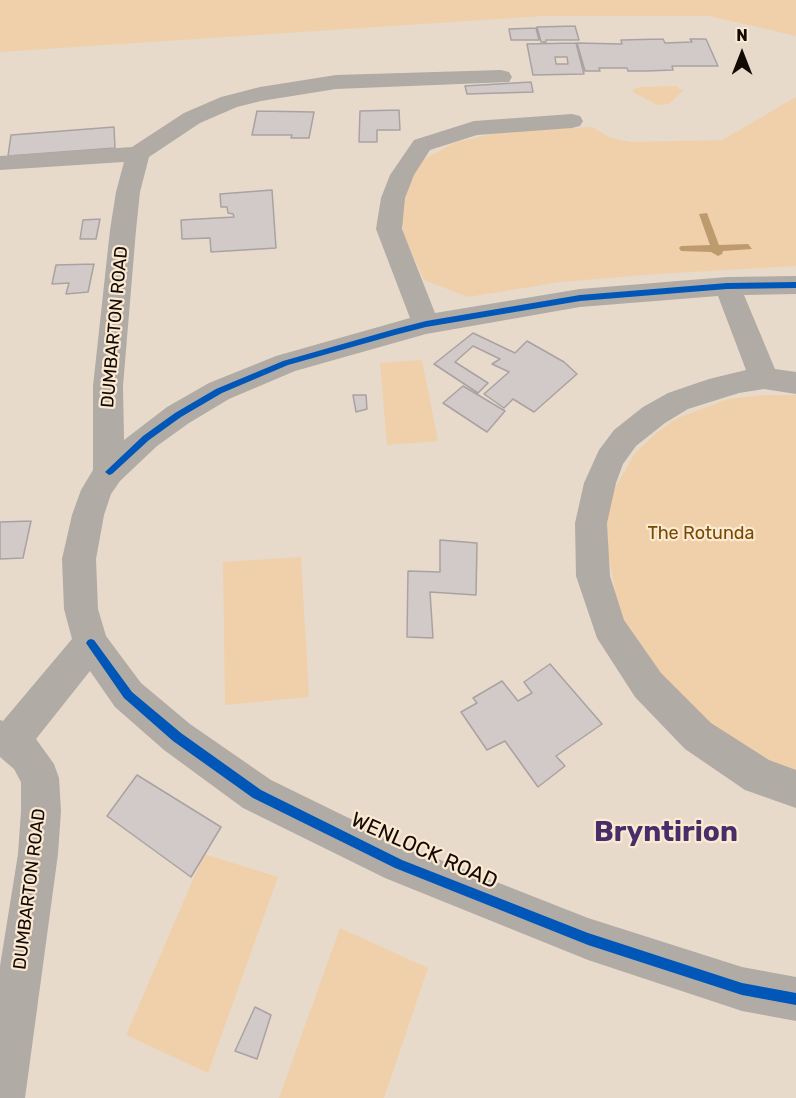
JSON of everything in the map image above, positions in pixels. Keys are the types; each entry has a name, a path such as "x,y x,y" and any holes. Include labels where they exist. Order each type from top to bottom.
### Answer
{"street":[{"path":"0,163 138,154 192,118 229,102 260,94 336,82 501,77"},
{"path":"426,324 389,228 393,198 402,175 422,145 474,128 572,121"},
{"name":"DUMBARTON ROAD","path":"109,472 108,386 123,230 128,192 138,154"},
{"path":"91,643 81,609 79,559 88,515 97,490 109,472 146,438 178,415 219,391 286,363 426,324 580,298 726,286 796,285"},
{"path":"726,286 764,378"},
{"path":"796,383 764,378 709,390 678,401 654,415 625,438 610,459 600,483 591,523 593,576 609,627 648,685 698,736 759,776 796,789"},
{"name":"DUMBARTON ROAD","path":"2,1098 38,854 41,811 40,778 27,756 5,740 91,643"},
{"name":"WENLOCK ROAD","path":"91,643 128,695 177,737 257,794 399,864 588,939 742,988 796,999"}],"green space":[{"path":"0,0 796,0 796,36 709,16 544,16 0,52"},
{"path":"676,86 683,91 669,104 657,105 633,92 634,89 640,87"},
{"path":"796,97 796,266 561,282 468,297 424,280 403,234 401,196 419,162 456,142 506,131 592,127 611,138 632,142 722,140"},
{"path":"422,360 438,441 387,445 380,363"},
{"name":"The Rotunda","path":"764,395 796,395 796,776 732,744 661,682 619,614 604,530 615,488 635,453 654,435 675,419 728,399"},
{"path":"301,557 309,697 225,705 223,562"},
{"path":"204,854 278,877 208,1073 126,1035"},
{"path":"340,928 428,968 384,1098 279,1098"}],"shaded area":[{"path":"707,213 719,245 748,244 752,249 723,251 718,256 711,252 681,251 679,248 681,246 710,245 699,214"}],"building":[{"path":"575,26 579,40 546,40 546,42 541,42 537,27"},
{"path":"536,28 539,40 511,40 509,29"},
{"path":"663,39 665,43 706,39 718,66 672,66 673,70 646,71 599,68 600,71 585,71 577,43 622,44 621,40"},
{"path":"576,43 584,74 533,75 527,44","holes":["555,57 567,57 568,64 556,64"]},
{"path":"531,82 533,92 467,94 465,86"},
{"path":"399,110 400,130 377,130 377,142 359,142 360,111"},
{"path":"257,111 314,112 309,138 291,138 292,135 252,135"},
{"path":"114,127 115,148 8,156 11,135"},
{"path":"272,190 276,248 211,252 210,238 182,239 181,220 234,217 233,214 228,213 227,207 221,207 220,194"},
{"path":"100,219 96,239 80,239 83,220"},
{"path":"94,264 88,292 66,294 69,283 52,284 56,265"},
{"path":"473,333 515,353 527,341 564,362 577,374 534,412 513,399 504,408 484,394 509,372 492,364 500,359 473,346 455,362 488,383 478,393 434,364"},
{"path":"463,386 505,411 487,432 443,403"},
{"path":"353,395 366,395 367,409 356,412"},
{"path":"31,521 23,558 0,559 0,522"},
{"path":"440,540 477,543 476,595 430,592 433,638 407,637 408,571 440,572"},
{"path":"550,664 602,724 556,756 565,766 538,787 505,741 487,750 461,712 477,703 473,698 502,681 518,701 532,693 524,682"},
{"path":"137,775 221,827 191,877 107,816"},
{"path":"255,1007 271,1015 257,1059 235,1051"}],"cycle path":[{"path":"109,472 146,438 178,415 219,391 286,363 395,332 426,324 580,298 727,286 796,285"},
{"path":"91,643 128,695 177,737 257,794 399,864 588,939 742,989 796,999"}],"district":[{"name":"Bryntirion","path":"666,833"}]}
